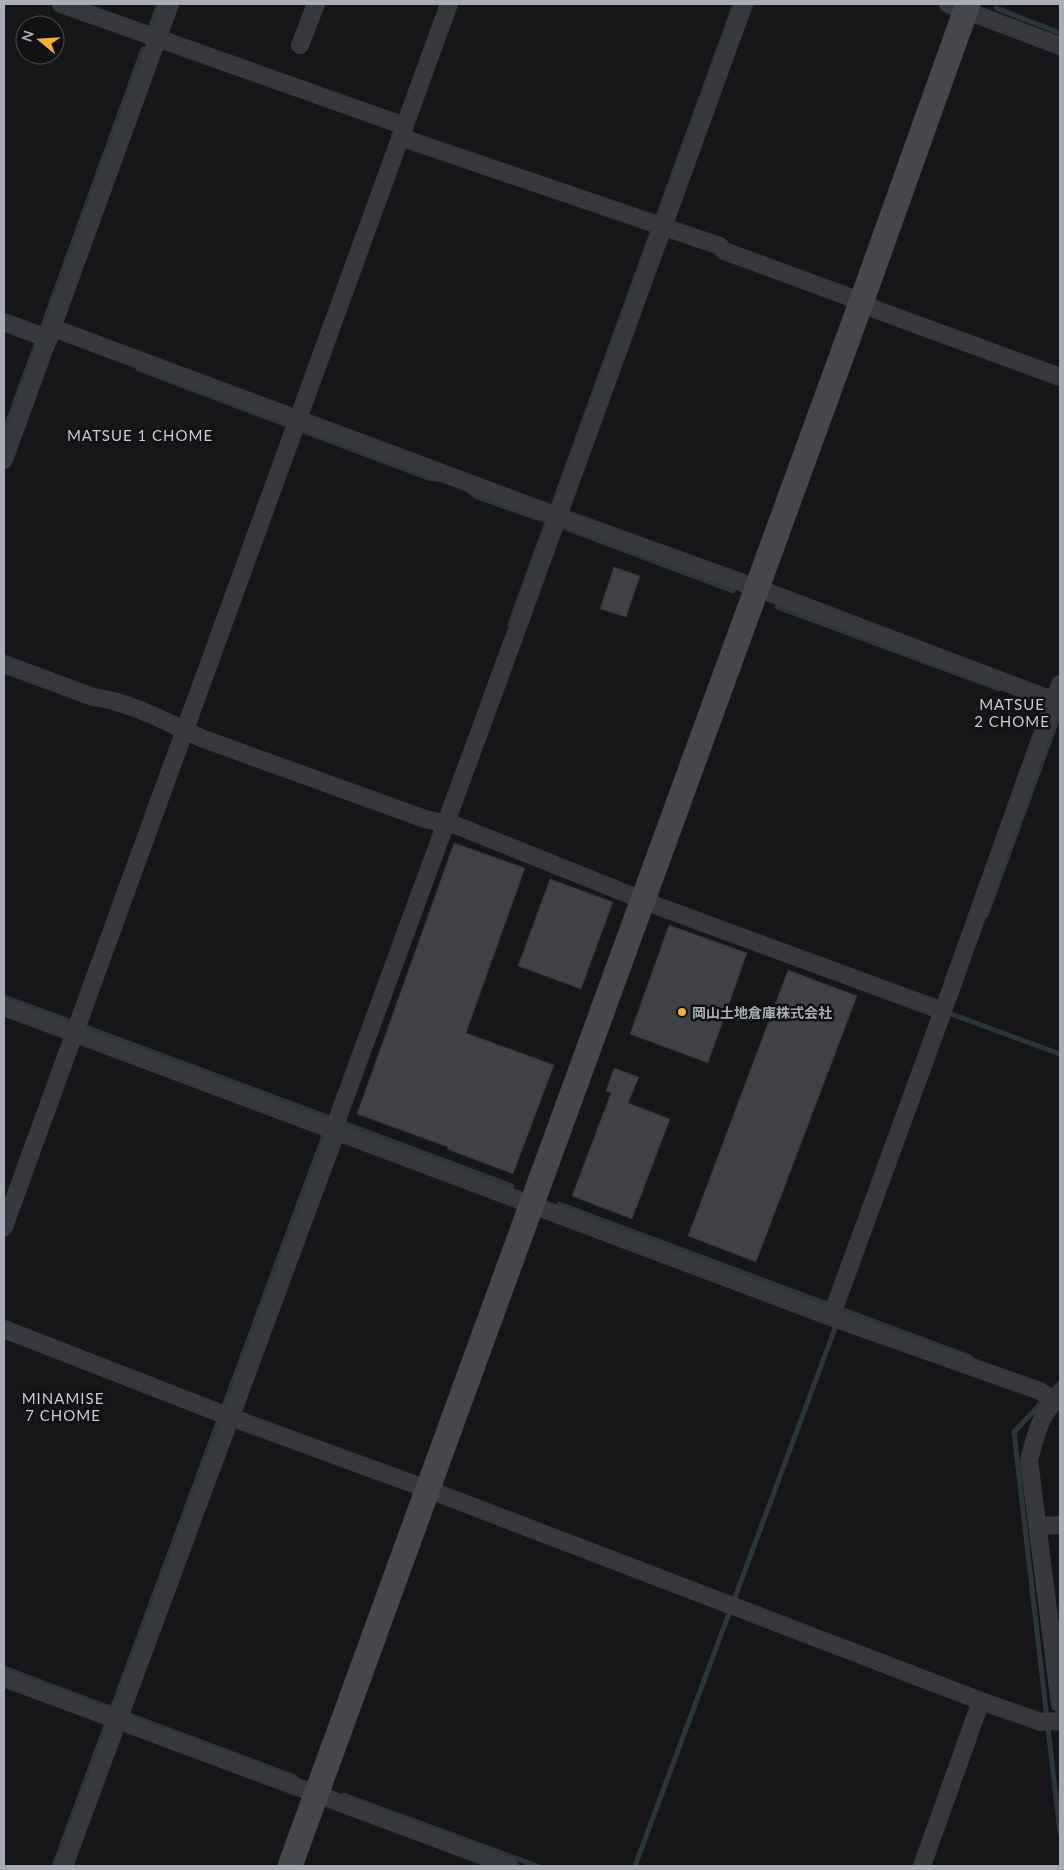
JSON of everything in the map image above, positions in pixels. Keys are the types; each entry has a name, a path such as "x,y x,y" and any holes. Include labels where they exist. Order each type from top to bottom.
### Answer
{"street":[{"path":"61,4 157,38 402,132 720,246 724,251 877,310 1060,377"},
{"path":"4,460 170,4"},
{"path":"300,45 316,4"},
{"path":"4,1227 449,4"},
{"path":"64,1866 115,1716 224,1415 333,1141 332,1125 439,822 553,518 659,224 744,4"},
{"path":"290,1866 861,303 961,6 1060,46"},
{"path":"4,322 51,334 297,418 553,518 757,588 1054,706"},
{"path":"4,664 93,697 105,698 172,723 184,730 313,778 439,822 458,826 643,900 943,1011"},
{"path":"836,1314 943,1011 1054,706 1060,684"},
{"path":"4,1007 74,1034 332,1125 531,1205 836,1314 1051,1396 1038,1424 1029,1460 1039,1526 1060,1704"},
{"path":"4,1329 224,1415 427,1489 981,1701 1051,1722"},
{"path":"1039,1526 1060,1524"},
{"path":"4,1678 115,1716 316,1795 510,1866"},
{"path":"922,1866 981,1701"}],"building":[{"path":"614,567 640,576 626,617 600,609"},
{"path":"454,843 525,868 466,1033 554,1065 513,1174 447,1149 448,1147 357,1114"},
{"path":"550,879 613,902 581,989 518,966"},
{"path":"669,925 747,953 708,1063 630,1034"},
{"path":"788,970 857,996 756,1262 688,1236"},
{"path":"614,1068 639,1077 628,1103 670,1119 632,1219 572,1196 611,1093 606,1091"}],"waterway":[{"path":"151,26 159,4"},
{"path":"510,624 735,4"},
{"path":"996,8 1060,33"},
{"path":"41,331 143,49"},
{"path":"4,432 37,342"},
{"path":"138,369 284,424"},
{"path":"303,431 428,478 438,479"},
{"path":"469,491 477,497 549,522"},
{"path":"557,525 733,591"},
{"path":"777,607 999,689"},
{"path":"986,916 1060,712"},
{"path":"4,997 67,1020"},
{"path":"951,1014 1060,1054"},
{"path":"86,1027 512,1186"},
{"path":"54,1866 326,1130"},
{"path":"559,1204 970,1357"},
{"path":"635,1866 837,1323"},
{"path":"1052,1391 1060,1383"},
{"path":"1045,1399 1014,1432 1060,1832"},
{"path":"4,1668 113,1709"},
{"path":"124,1713 295,1777"},
{"path":"344,1795 537,1866"}],"place":[{"name":"岡山土地倉庫株式会社","path":"682,1012"}],"district":[{"name":"MATSUE 1 CHOME","path":"140,435"},
{"name":"MATSUE 2 CHOME","path":"1012,712"},
{"name":"MINAMISE 7 CHOME","path":"63,1406"}]}
